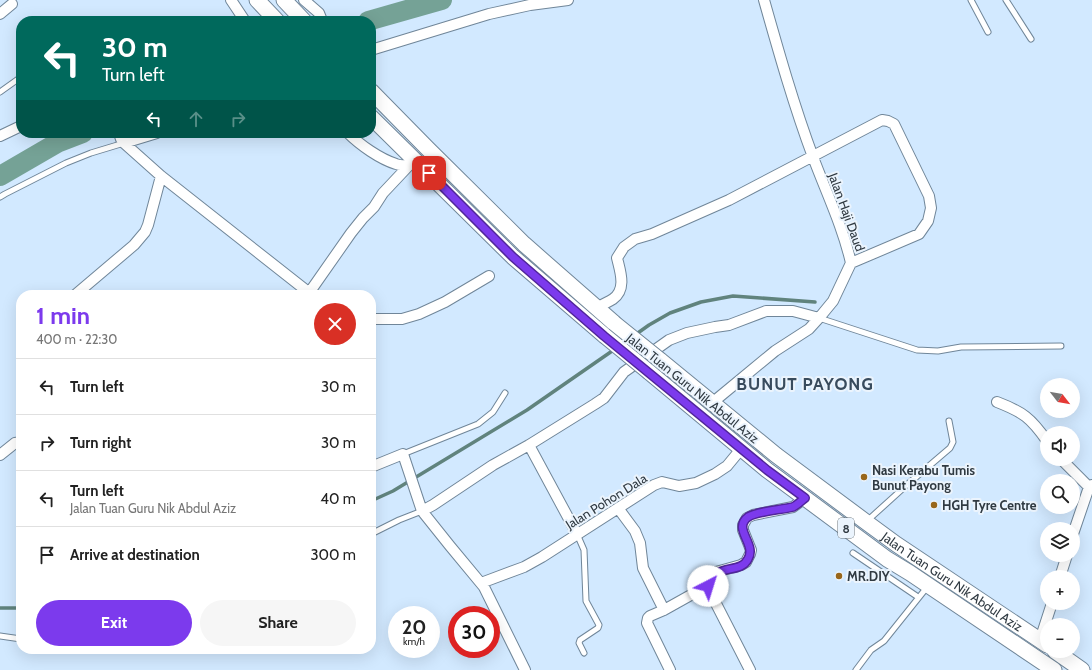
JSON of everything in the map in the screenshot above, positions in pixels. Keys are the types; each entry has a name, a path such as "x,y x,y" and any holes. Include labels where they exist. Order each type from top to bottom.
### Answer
{"main road":[{"path":"257,0 272,16"},
{"path":"287,3 299,16"},
{"name":"Jalan Tuan Guru Nik Abdul Aziz","path":"376,96 524,244 596,308 776,456 866,522 1040,640"},
{"name":"Jalan Tuan Guru Nik Abdul Aziz","path":"376,122 412,162 513,257 604,336 767,470 887,559 1054,670"},
{"path":"905,549 902,555 902,562 910,573"},
{"path":"1065,658 1082,670"}],"street":[{"path":"231,0 242,16"},
{"path":"304,0 319,13 320,16"},
{"path":"376,48 489,14 568,0"},
{"name":"Jalan Haji Daud","path":"712,403 775,351 809,329 833,301 851,263 843,234 813,157 787,79 764,0"},
{"path":"0,14 12,4"},
{"path":"596,308 615,298 621,289 622,281 617,258 624,247 635,239 652,234 729,200 882,120 888,121 894,124 929,196 931,208 928,221 919,234 851,263"},
{"path":"0,136 16,128"},
{"path":"121,138 160,176 304,290"},
{"path":"354,138 368,149 398,165 412,162"},
{"path":"312,290 351,233 374,207 383,193 412,162"},
{"path":"81,290 134,245 145,232 160,176"},
{"path":"376,319 402,319 419,314 445,302 490,276"},
{"path":"422,511 493,465 529,445 604,398 624,372 670,340 687,333 729,325 766,312 793,311 819,318"},
{"path":"997,402 1025,415 1040,432"},
{"path":"0,455 16,444"},
{"path":"529,445 578,534"},
{"name":"Jalan Pohon Dala","path":"481,583 524,566 542,557 654,485 662,482 683,486 696,483 715,474 727,466 741,449"},
{"path":"376,465 403,454 422,511 484,587 525,670"},
{"path":"1069,466 1090,486 1077,522"},
{"path":"670,670 647,624 648,618 708,586 712,576 716,572 741,565 749,559 751,550 743,530 743,525 747,518 753,515 793,507 805,498"},
{"path":"618,508 635,531 640,542 643,568 664,610"},
{"path":"708,586 750,670"}],"lane":[{"path":"971,0 988,32"},
{"path":"1006,0 1031,39"},
{"path":"0,92 16,81"},
{"path":"0,197 66,163 91,153 121,138"},
{"path":"819,318 917,350 938,351 961,347 1061,346"},
{"path":"403,454 478,424 493,412 505,393"},
{"path":"866,522 950,448 953,442 949,421"},
{"path":"376,532 422,511"},
{"path":"578,534 584,550 586,601 599,625 598,628 580,640 579,643 584,653"},
{"path":"853,553 918,597"},
{"path":"856,670 871,650 884,641 928,585"},
{"path":"0,636 16,638"}],"waterway":[{"path":"376,19 442,0"},
{"path":"0,176 57,143 70,138"},
{"path":"635,335 670,313 701,302 733,296 815,302"},
{"path":"376,499 393,491 527,410 615,349"},
{"path":"0,608 16,608"}],"place":[{"name":"Nasi Kerabu Tumis Bunut Payong","path":"864,477"},
{"name":"HGH Tyre Centre","path":"934,505"},
{"name":"MR.DIY","path":"839,576"}],"district":[{"name":"BUNUT PAYONG","path":"805,384"}],"route":[{"path":"429,173 513,257 604,336 767,470 805,498 796,506 753,515 747,518 743,525 743,530 751,550 749,559 741,565 716,572 709,580 708,586"}]}
